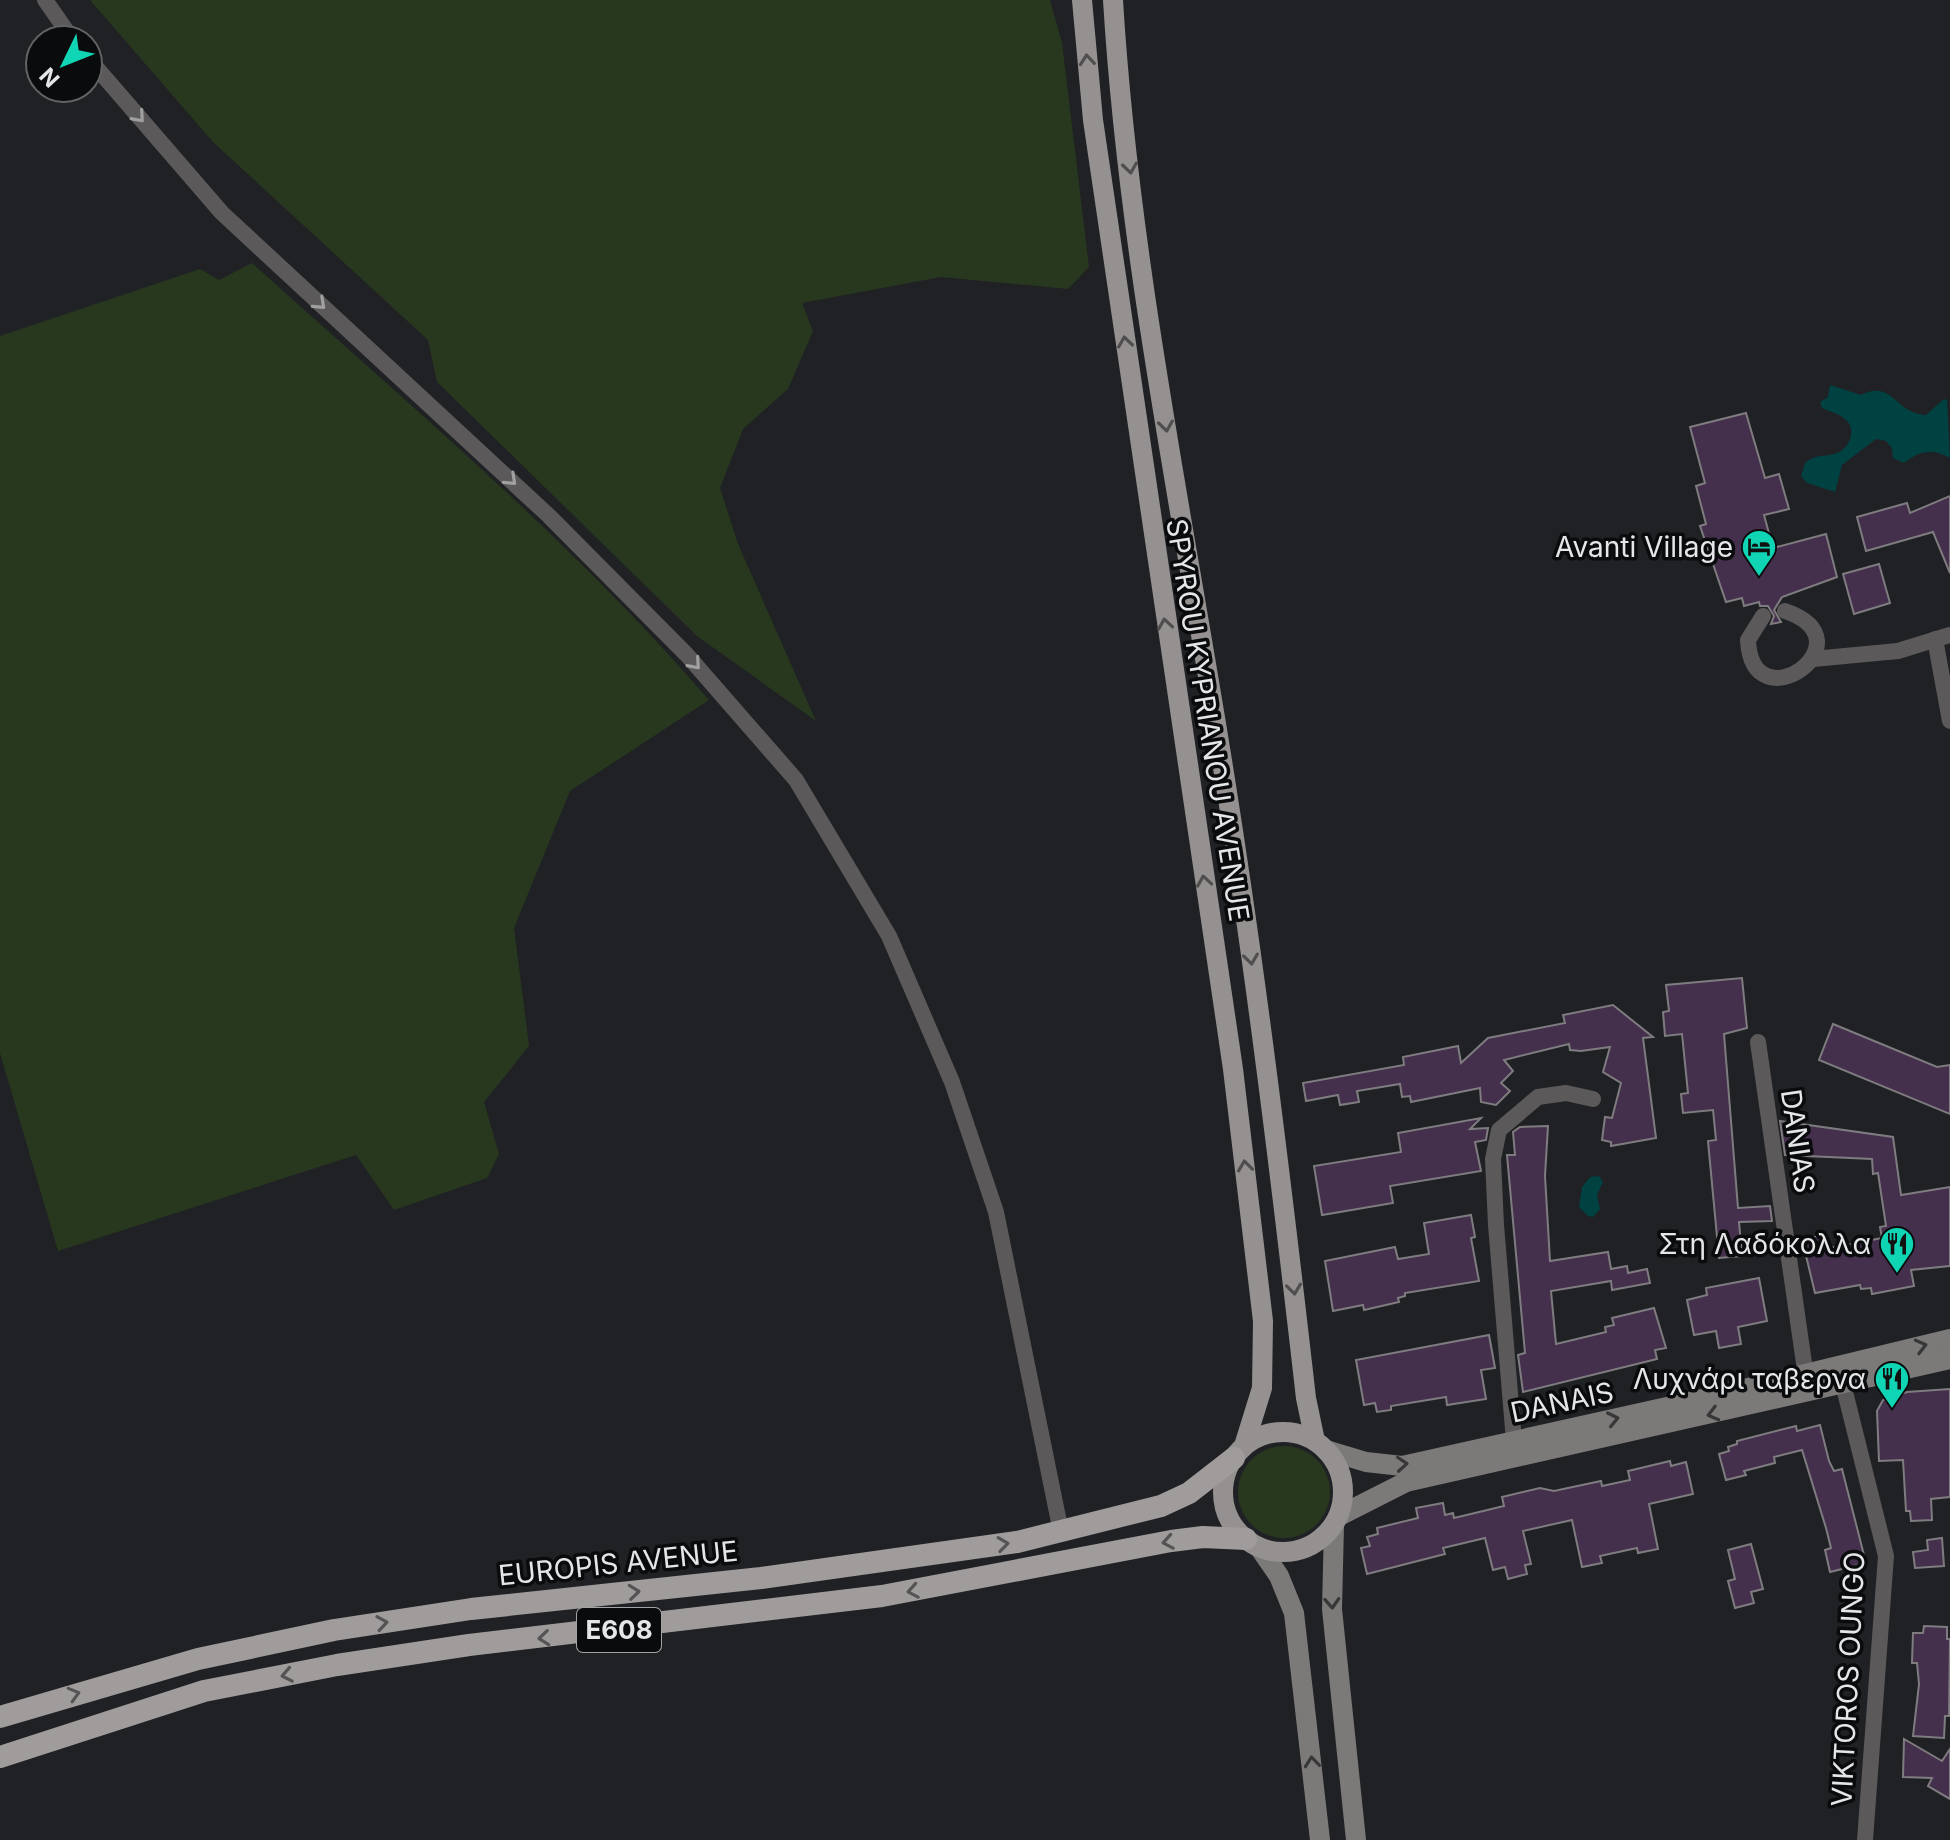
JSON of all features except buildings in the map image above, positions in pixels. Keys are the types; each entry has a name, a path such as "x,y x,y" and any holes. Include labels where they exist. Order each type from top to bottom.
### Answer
{"highway":[{"name":"EUROPIS AVENUE","path":"0,1717 198,1659 334,1630 471,1609 869,1564 1061,1532 1161,1506 1189,1493 1239,1452"},
{"name":"E608","path":"0,1757 204,1691 337,1665 469,1645 882,1596 1171,1541 1203,1537 1252,1543"}],"main road":[{"name":"SPYROU KYPRIANOU AVENUE","path":"1082,0 1093,120 1233,1069 1263,1321 1262,1388 1239,1452"},
{"name":"SPYROU KYPRIANOU AVENUE","path":"1113,0 1117,80 1168,443 1211,690 1269,1085 1306,1398 1321,1446"},
{"name":"DANAIS","path":"1321,1446 1366,1462 1402,1466 1841,1374 1950,1339"},
{"name":"DANAIS","path":"1841,1374 1950,1359"},
{"name":"DANAIS","path":"1337,1520 1406,1482 1541,1454 1806,1382"},
{"path":"1320,1840 1294,1613 1279,1576 1252,1543 1235,1529 1224,1501 1223,1486 1239,1452 1261,1436 1279,1432 1298,1434 1321,1446 1342,1481 1332,1609 1356,1840"},
{"path":"1252,1543 1286,1553 1301,1550 1314,1545 1337,1520"}],"street":[{"path":"45,0 62,24"},
{"path":"104,77 222,213 549,516 687,655 796,780 889,936 952,1082 996,1212 1061,1532"},
{"path":"1763,616 1748,640 1752,661 1759,669 1778,678 1789,677 1799,674 1813,659 1815,635 1802,616 1785,611"},
{"path":"1813,659 1898,651 1943,637 1950,721"},
{"name":"DANIAS","path":"1758,1042 1806,1382"},
{"path":"1514,1441 1496,1225 1493,1159 1499,1130 1538,1097 1566,1093 1593,1099"},
{"name":"VIKTOROS OUNGO","path":"1841,1374 1886,1556 1865,1840"}],"green space":[{"path":"90,0 1050,0 1062,43 1089,267 1068,289 941,277 802,303 813,331 788,389 743,429 720,488 738,544 816,721 697,636 437,382 428,340 213,142"},
{"path":"252,263 545,529 602,584 709,700 570,791 514,928 529,1046 484,1102 499,1154 487,1178 394,1210 356,1155 58,1251 0,1053 0,336 200,269 219,280"},
{"path":"1284,1446 1301,1450 1316,1460 1326,1475 1330,1492 1326,1509 1316,1524 1301,1534 1284,1538 1267,1534 1252,1524 1242,1509 1238,1492 1242,1475 1252,1460 1267,1450"}],"water":[{"path":"1830,385 1861,395 1880,391 1907,409 1926,415 1944,399 1947,400 1950,458 1926,452 1904,463 1893,458 1892,448 1886,441 1876,439 1842,465 1835,492 1807,483 1801,476 1805,463 1839,452 1850,439 1849,423 1822,408 1820,402 1828,397"},
{"path":"1599,1176 1603,1182 1597,1195 1600,1209 1593,1217 1588,1216 1579,1207 1582,1187 1590,1177"}],"place":[{"name":"Avanti Village","path":"1759,578"},
{"name":"Στη Λαδόκολλα","path":"1897,1275"},
{"name":"Λυχνάρι ταβερνα","path":"1892,1410"}]}
